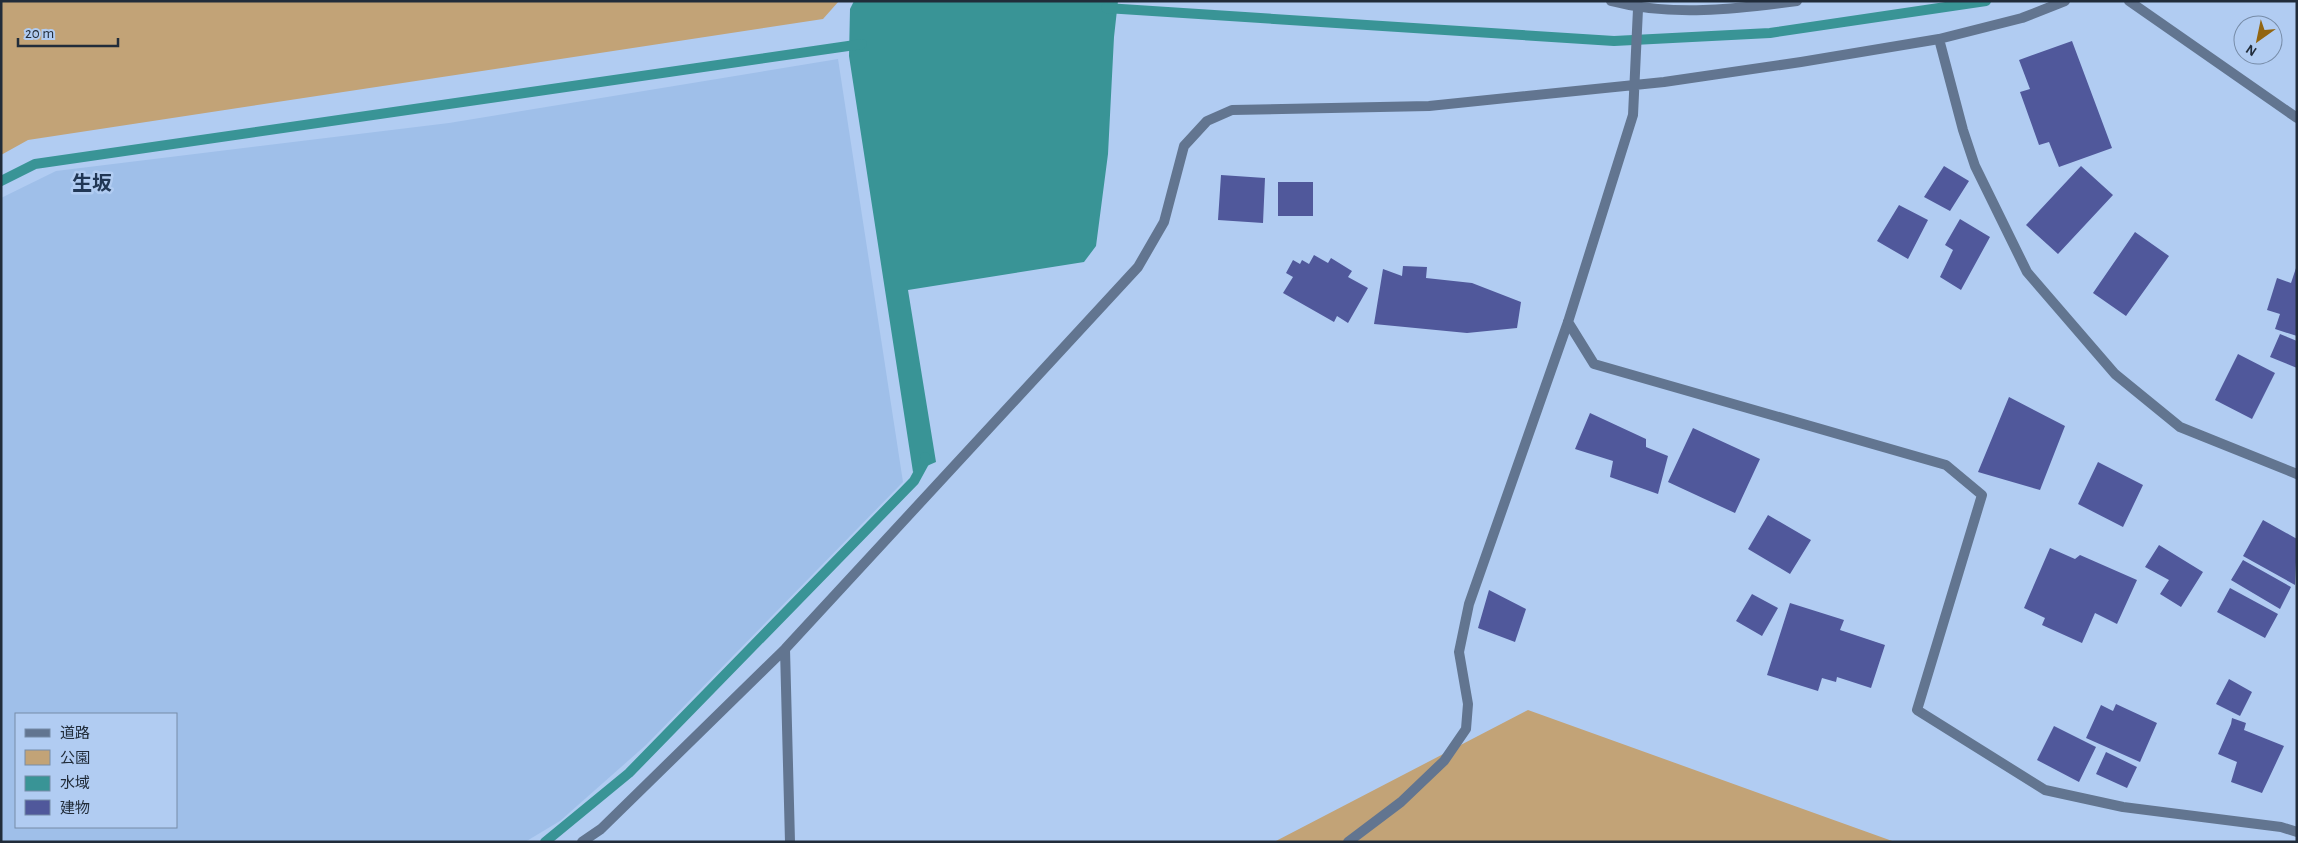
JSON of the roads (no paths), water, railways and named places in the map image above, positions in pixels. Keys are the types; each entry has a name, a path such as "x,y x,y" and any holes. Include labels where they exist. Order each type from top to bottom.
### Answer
{"street":[{"path":"1611,1 1638,9 1734,9 1797,1"},
{"path":"582,842 602,829 785,649 1138,267 1164,222 1184,146 1207,121 1232,110 1429,106 1636,85 1801,62 1939,39 2022,18 2065,1"},
{"path":"2129,1 2297,118"},
{"path":"1348,842 1401,802 1444,762 1466,729 1468,704 1459,652 1469,604 1568,322 1633,115 1636,85 1638,9"},
{"path":"1939,39 1963,130 1975,166 2027,272 2115,374 2180,427 2297,474"},
{"path":"1568,322 1594,364 1946,465 1982,495 1917,710 2045,790 2122,807 2281,827 2297,832"},
{"path":"785,649 790,842"}],"water":[{"path":"854,1 1118,1 1114,37 1108,154 1096,246 1084,262 908,290 936,462 913,472 849,56 850,9"}],"waterway":[{"path":"1106,8 1614,41 1770,33 1986,1"},
{"path":"1,181 35,164 862,44"},
{"path":"545,842 629,773 914,481 926,459 925,457"}],"district":[{"name":"生坂","path":"92,184"}]}
